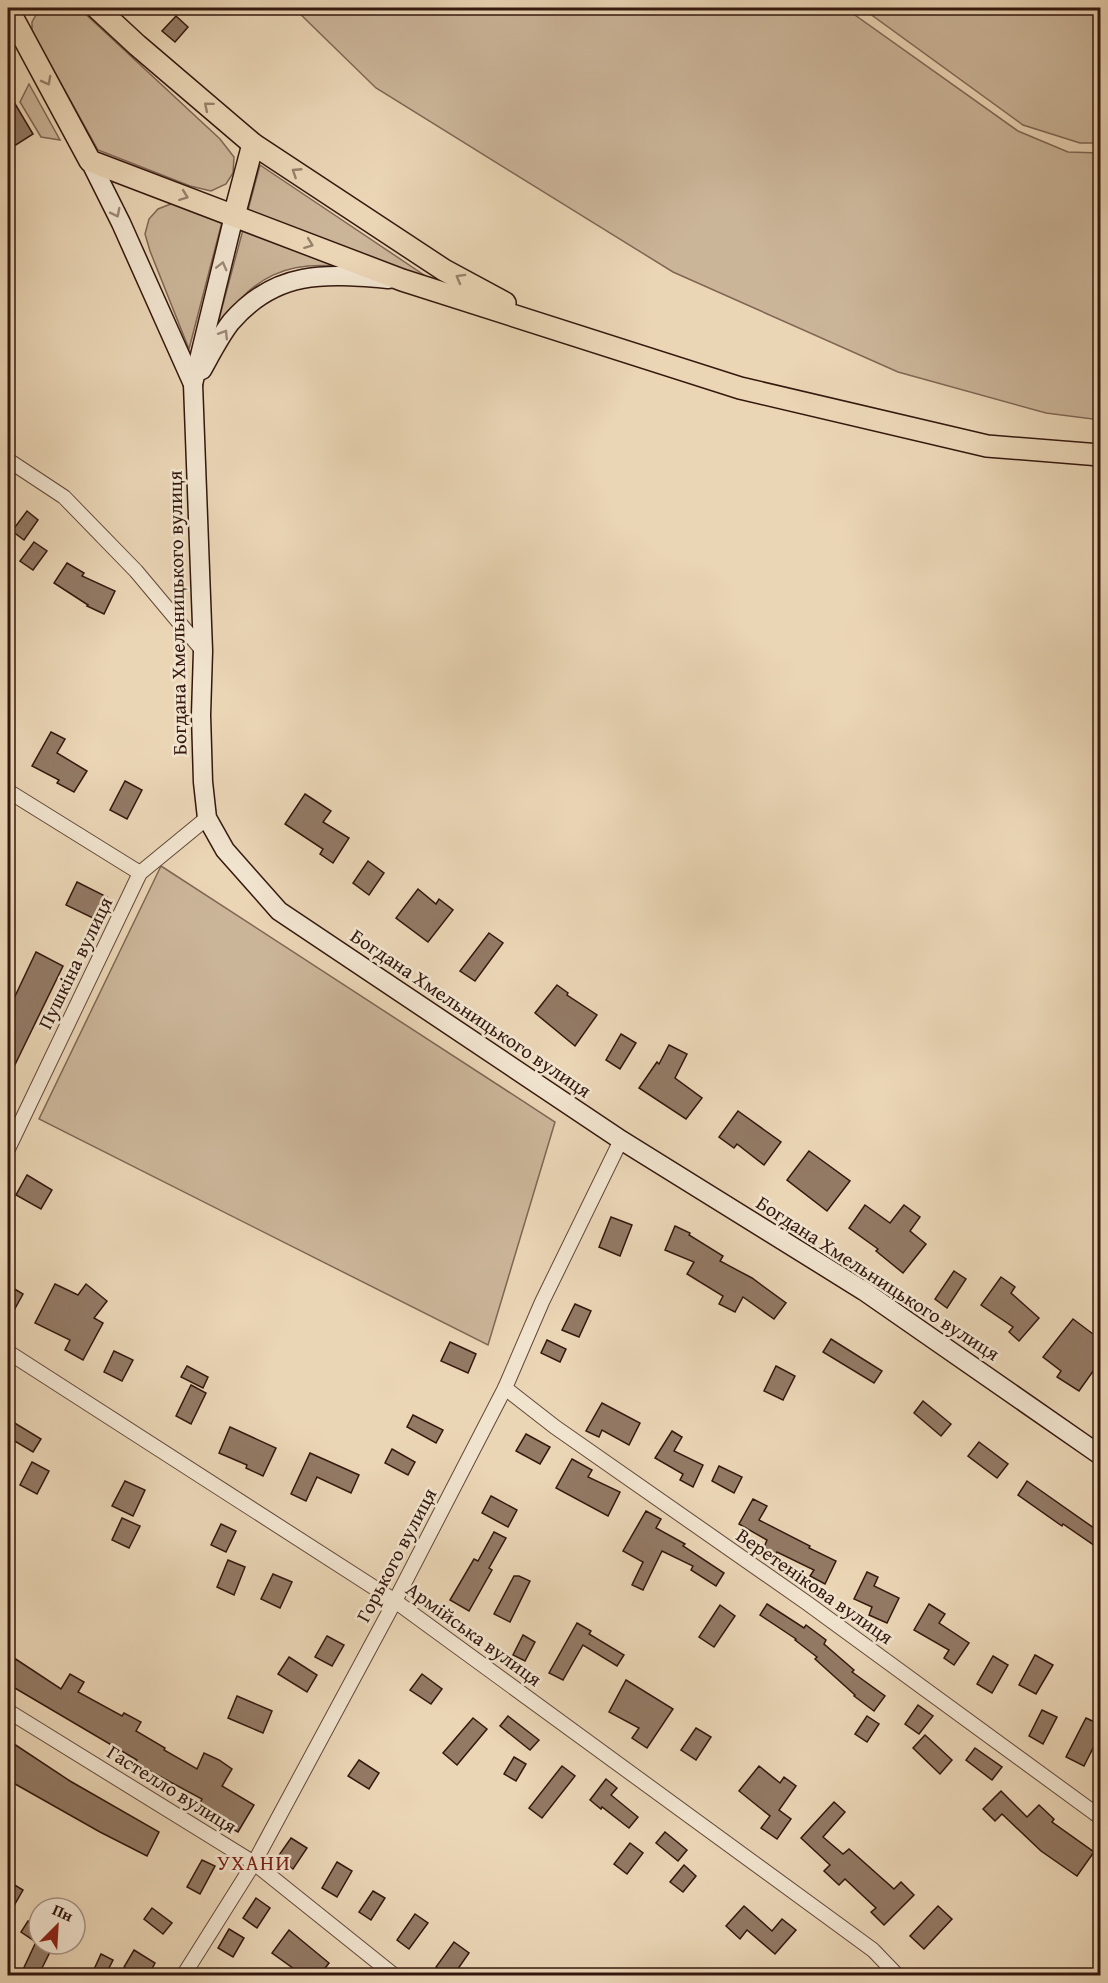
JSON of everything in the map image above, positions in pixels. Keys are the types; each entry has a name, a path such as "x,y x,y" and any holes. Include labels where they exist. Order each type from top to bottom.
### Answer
{"main road":[{"path":"19,30 26,8"},
{"path":"97,8 253,144 444,270 548,326"},
{"path":"8,9 90,161 402,280 740,388 987,446 1101,455"},
{"path":"234,216 253,144"}],"street":[{"path":"90,161 121,223 193,384"},
{"path":"193,384 234,216"},
{"path":"193,384 230,324 250,304 272,289 301,278 334,274 402,280"},
{"name":"Богдана Хмельницького вулиця","path":"193,384 203,651 201,715 203,782 207,818 225,850 279,911 621,1140 864,1291 1101,1455"},
{"path":"8,460 64,497 136,571 203,651"},
{"path":"8,790 140,873"},
{"name":"Пушкіна вулиця","path":"8,1149 140,873 207,818"},
{"name":"Горького вулиця","path":"183,1976 254,1863 395,1601 506,1388 542,1302 621,1140"},
{"name":"Армійська вулиця","path":"8,1352 395,1601 873,1950 898,1976"},
{"name":"Веретенікова вулиця","path":"506,1388 555,1427 807,1603 1101,1816"},
{"name":"Гастелло вулиця","path":"8,1711 254,1863 395,1976"}],"shaded area":[{"path":"40,8 79,8 220,139 234,157 233,173 226,184 211,191 190,186 98,150 32,31 32,22"},
{"path":"294,8 845,8 1018,131 1068,152 1100,153 1100,420 1046,413 898,372 673,272 376,88"},
{"path":"862,8 1100,8 1100,143 1080,143 1023,125"},
{"path":"29,84 60,140 41,137 20,102"},
{"path":"260,165 433,281 248,210"},
{"path":"173,203 223,218 189,349 145,234 149,219 158,209"},
{"path":"244,226 356,269 311,266 291,269 274,275 257,284 242,297 215,334"},
{"path":"161,866 555,1122 488,1345 39,1119"}],"building":[{"path":"176,16 188,27 175,42 162,31"},
{"path":"8,92 33,134 8,150"},
{"path":"27,511 38,520 24,540 12,531"},
{"path":"34,542 47,551 33,570 20,561"},
{"path":"67,563 84,573 82,576 115,591 104,614 87,606 54,583"},
{"path":"51,732 65,739 57,753 87,771 74,792 57,783 59,780 32,766"},
{"path":"125,781 142,790 127,819 110,810"},
{"path":"305,794 331,811 323,822 349,838 333,863 320,854 323,849 285,824"},
{"path":"368,861 384,873 369,895 353,883"},
{"path":"77,882 107,897 95,919 66,905"},
{"path":"418,889 436,904 439,899 453,910 428,942 396,918"},
{"path":"489,933 503,943 475,981 460,971"},
{"path":"36,952 63,966 8,1079 8,1011"},
{"path":"557,985 568,993 567,995 597,1015 575,1046 535,1013"},
{"path":"621,1034 636,1043 620,1069 606,1060"},
{"path":"669,1045 687,1054 675,1078 702,1098 686,1119 639,1088 657,1062 659,1064"},
{"path":"738,1111 781,1142 764,1165 737,1144 734,1148 719,1137"},
{"path":"809,1151 850,1181 827,1211 787,1180"},
{"path":"27,1175 52,1190 41,1209 16,1195"},
{"path":"865,1205 890,1223 904,1205 920,1217 910,1231 926,1244 903,1273 876,1251 878,1249 849,1228"},
{"path":"611,1217 632,1225 620,1256 599,1247"},
{"path":"675,1226 690,1233 689,1235 723,1256 720,1261 752,1278 786,1303 774,1319 743,1297 735,1312 719,1304 723,1296 687,1274 694,1262 665,1250"},
{"path":"954,1271 966,1279 947,1308 935,1299"},
{"path":"1001,1277 1015,1287 1011,1293 1039,1318 1019,1341 1009,1332 1013,1327 981,1305"},
{"path":"55,1284 78,1295 86,1284 107,1301 94,1318 103,1323 83,1360 65,1350 70,1340 35,1323"},
{"path":"8,1285 23,1294 8,1321"},
{"path":"575,1304 591,1311 579,1337 562,1330"},
{"path":"1073,1319 1101,1340 1101,1360 1079,1391 1057,1377 1061,1371 1043,1357"},
{"path":"831,1339 882,1371 874,1383 823,1352"},
{"path":"547,1340 566,1349 560,1362 541,1353"},
{"path":"450,1342 476,1354 468,1373 441,1361"},
{"path":"114,1351 133,1360 122,1381 104,1372"},
{"path":"187,1366 208,1377 203,1388 181,1377"},
{"path":"776,1366 795,1376 783,1400 764,1391"},
{"path":"191,1385 206,1393 191,1424 176,1416"},
{"path":"923,1401 951,1424 941,1436 914,1413"},
{"path":"602,1403 640,1423 629,1445 602,1430 599,1437 586,1431"},
{"path":"413,1415 443,1430 436,1443 407,1427"},
{"path":"8,1419 41,1439 33,1452 8,1437"},
{"path":"230,1427 276,1448 263,1476 246,1468 247,1465 219,1453"},
{"path":"672,1431 682,1437 674,1451 703,1465 693,1487 680,1480 683,1474 655,1458"},
{"path":"526,1434 550,1447 540,1464 516,1451"},
{"path":"979,1442 1008,1464 997,1478 968,1456"},
{"path":"392,1449 415,1462 408,1475 385,1463"},
{"path":"310,1453 359,1475 351,1493 317,1477 306,1501 291,1494"},
{"path":"572,1459 592,1470 588,1477 620,1492 608,1516 556,1488"},
{"path":"32,1462 49,1471 37,1494 20,1485"},
{"path":"719,1466 742,1477 734,1493 712,1481"},
{"path":"125,1481 145,1490 133,1516 112,1506"},
{"path":"1027,1481 1101,1533 1101,1550 1018,1495"},
{"path":"491,1496 517,1510 508,1527 482,1513"},
{"path":"753,1499 767,1506 759,1520 836,1561 825,1584 810,1576 814,1570 777,1552 775,1556 763,1550 767,1540 739,1524"},
{"path":"646,1511 661,1519 656,1528 685,1544 683,1546 724,1573 716,1586 691,1570 693,1566 662,1551 643,1590 632,1585 643,1562 623,1551"},
{"path":"122,1518 140,1526 129,1548 112,1540"},
{"path":"221,1524 236,1531 226,1552 211,1545"},
{"path":"494,1532 506,1538 489,1568 492,1570 469,1611 450,1600 474,1559 478,1561"},
{"path":"228,1560 245,1567 234,1595 217,1587"},
{"path":"867,1572 878,1577 874,1586 899,1598 887,1623 869,1615 872,1607 854,1599"},
{"path":"273,1574 292,1582 280,1608 261,1599"},
{"path":"514,1576 530,1581 510,1622 494,1614"},
{"path":"767,1604 804,1628 806,1625 826,1640 824,1644 854,1670 852,1672 885,1696 874,1711 854,1696 815,1659 817,1657 796,1639 760,1615"},
{"path":"929,1604 945,1614 939,1623 969,1643 954,1665 944,1658 949,1650 914,1630"},
{"path":"720,1605 735,1616 714,1647 699,1637"},
{"path":"577,1623 591,1631 589,1634 624,1655 617,1666 583,1645 563,1680 549,1673"},
{"path":"523,1635 535,1642 525,1661 513,1655"},
{"path":"327,1636 344,1645 332,1666 315,1657"},
{"path":"8,1654 61,1689 70,1674 84,1682 78,1692 122,1716 124,1713 141,1722 136,1731 197,1769 204,1753 232,1769 222,1786 254,1805 238,1832 197,1809 202,1799 135,1763 137,1760 8,1684"},
{"path":"1035,1655 1053,1665 1036,1694 1019,1685"},
{"path":"993,1656 1008,1665 992,1693 977,1684"},
{"path":"289,1657 317,1675 307,1692 278,1674"},
{"path":"422,1674 442,1689 431,1704 410,1690"},
{"path":"626,1680 673,1709 647,1748 632,1738 639,1728 609,1712"},
{"path":"237,1696 272,1711 263,1733 228,1718"},
{"path":"918,1705 933,1716 919,1734 905,1724"},
{"path":"1042,1710 1057,1717 1043,1744 1029,1736"},
{"path":"508,1716 539,1740 530,1750 500,1726"},
{"path":"867,1716 879,1724 867,1742 855,1734"},
{"path":"473,1718 487,1729 457,1765 443,1753"},
{"path":"1086,1718 1101,1725 1101,1732 1084,1766 1066,1757"},
{"path":"696,1728 711,1737 696,1760 681,1750"},
{"path":"925,1735 952,1760 940,1774 913,1748"},
{"path":"8,1740 70,1781 159,1832 147,1856 8,1780"},
{"path":"975,1748 1002,1767 992,1780 966,1760"},
{"path":"514,1757 526,1764 516,1781 504,1774"},
{"path":"359,1760 379,1773 369,1789 348,1776"},
{"path":"562,1766 575,1776 542,1818 529,1808"},
{"path":"759,1766 780,1783 784,1777 796,1786 779,1810 791,1819 777,1839 761,1828 770,1816 739,1791"},
{"path":"606,1779 617,1788 611,1795 638,1817 629,1828 590,1800"},
{"path":"1001,1791 1027,1817 1039,1805 1054,1819 1052,1822 1094,1852 1077,1876 1041,1851 1002,1814 995,1821 983,1809"},
{"path":"834,1802 845,1812 823,1837 843,1854 849,1849 894,1889 901,1882 914,1895 884,1925 871,1912 876,1908 845,1879 839,1885 824,1871 830,1865 801,1838"},
{"path":"665,1832 687,1850 678,1861 656,1843"},
{"path":"291,1838 307,1848 293,1869 277,1858"},
{"path":"630,1843 643,1853 627,1874 614,1864"},
{"path":"202,1860 215,1866 200,1894 187,1887"},
{"path":"337,1862 352,1871 337,1897 322,1888"},
{"path":"684,1865 696,1876 683,1892 670,1882"},
{"path":"8,1881 23,1890 8,1916"},
{"path":"373,1891 385,1898 371,1920 359,1912"},
{"path":"256,1898 270,1908 257,1928 243,1918"},
{"path":"744,1906 772,1931 782,1919 796,1930 775,1954 747,1930 740,1939 726,1926"},
{"path":"938,1906 952,1919 924,1949 910,1936"},
{"path":"152,1908 172,1923 163,1934 144,1919"},
{"path":"415,1914 428,1923 409,1949 397,1940"},
{"path":"27,1923 27,1936 21,1932"},
{"path":"229,1929 244,1938 233,1957 218,1948"},
{"path":"289,1930 329,1963 319,1976 304,1976 272,1953"},
{"path":"454,1942 469,1953 453,1976 449,1976 436,1967"},
{"path":"134,1950 155,1963 148,1976 137,1976 124,1967"},
{"path":"101,1954 113,1960 105,1976 91,1976"},
{"path":"29,1956 48,1956 38,1976 20,1976"}],"district":[{"name":"УХАНИ","path":"254,1863"}]}
